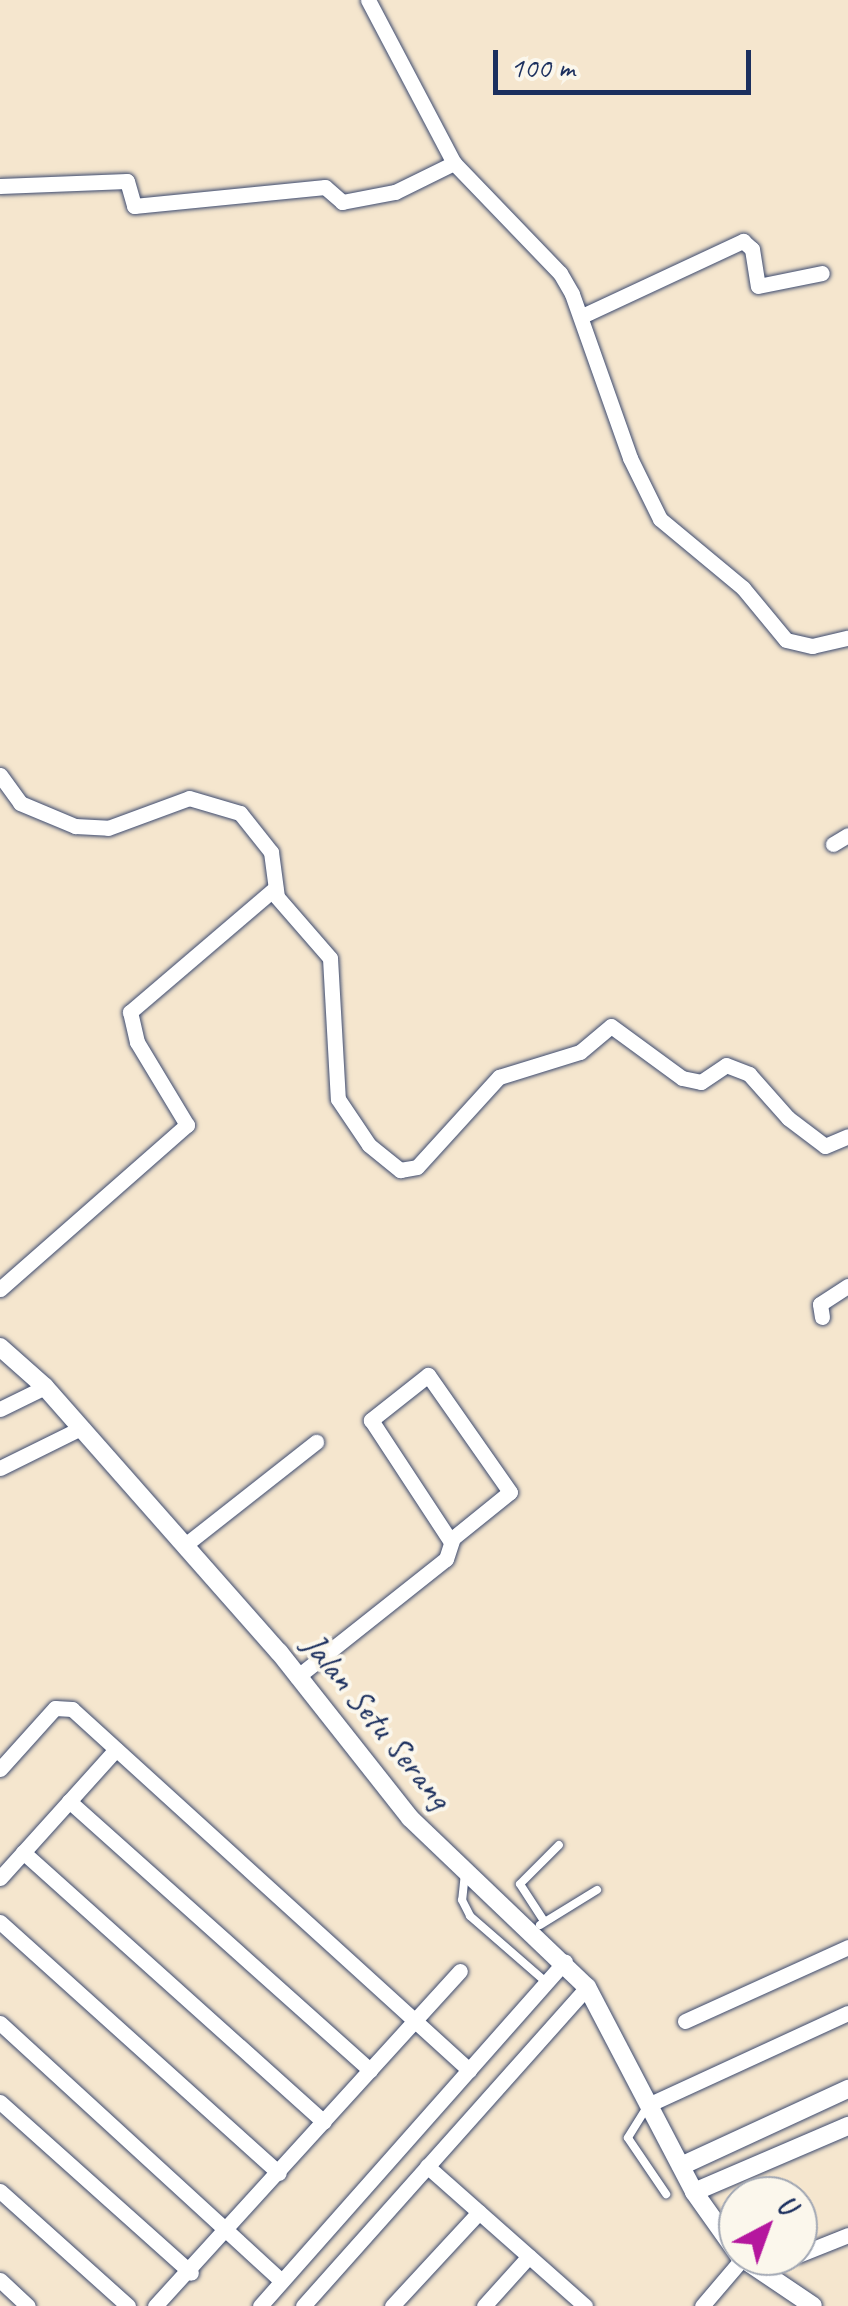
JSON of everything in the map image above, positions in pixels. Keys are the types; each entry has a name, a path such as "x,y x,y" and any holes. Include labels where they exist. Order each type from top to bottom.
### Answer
{"street":[{"path":"368,0 454,163 560,272 582,316 616,422 660,519 744,588 786,640 812,646 848,638"},
{"path":"0,186 28,180 50,189 124,180 134,206 325,187 342,202 395,192 454,163"},
{"path":"582,316 743,240 752,249 758,286 822,272"},
{"path":"0,775 20,803 75,826 108,828 189,798 223,804 265,842 275,888 330,958 338,1099 369,1145 400,1170 416,1167 499,1077 580,1052 611,1026 682,1078 701,1082 726,1066 749,1074 788,1118 825,1146 848,1136"},
{"path":"833,844 848,835"},
{"path":"0,1288 187,1125 137,1042 130,1012 275,888"},
{"path":"822,1318 820,1304 848,1286"},
{"name":"Jalan Setu Serang","path":"0,1347 45,1387 185,1544 297,1676 366,1770 465,1870 539,1926 588,1987 606,2017 694,2192 718,2225"},
{"path":"297,1676 446,1559 450,1542 510,1492 428,1375 371,1420 450,1542"},
{"path":"0,1409 45,1387"},
{"path":"0,1468 82,1428"},
{"path":"185,1544 316,1442"},
{"path":"0,1769 63,1706 470,2070"},
{"path":"0,1878 116,1750"},
{"path":"69,1801 370,2070"},
{"path":"23,1852 324,2122"},
{"path":"0,1922 279,2173"},
{"path":"686,2021 848,1947"},
{"path":"260,2306 566,1961"},
{"path":"155,2306 191,2273 460,1971"},
{"path":"303,2306 588,1987"},
{"path":"650,2104 848,2012"},
{"path":"0,2023 280,2280"},
{"path":"681,2166 848,2089"},
{"path":"0,2102 191,2273"},
{"path":"427,2118 452,2139"},
{"path":"694,2192 848,2126"},
{"path":"427,2166 581,2305"},
{"path":"0,2191 128,2306"},
{"path":"392,2306 479,2212"},
{"path":"818,2248 848,2235"},
{"path":"484,2306 529,2256"},
{"path":"703,2306 725,2276"},
{"name":"Jalan Setu Serang","path":"770,2276 814,2306"},
{"path":"0,2280 28,2306"}],"lane":[{"path":"560,1845 520,1884 539,1926 597,1890"},
{"path":"465,1870 462,1900 470,1916 546,1982"},
{"path":"650,2104 628,2138 666,2194"}]}
